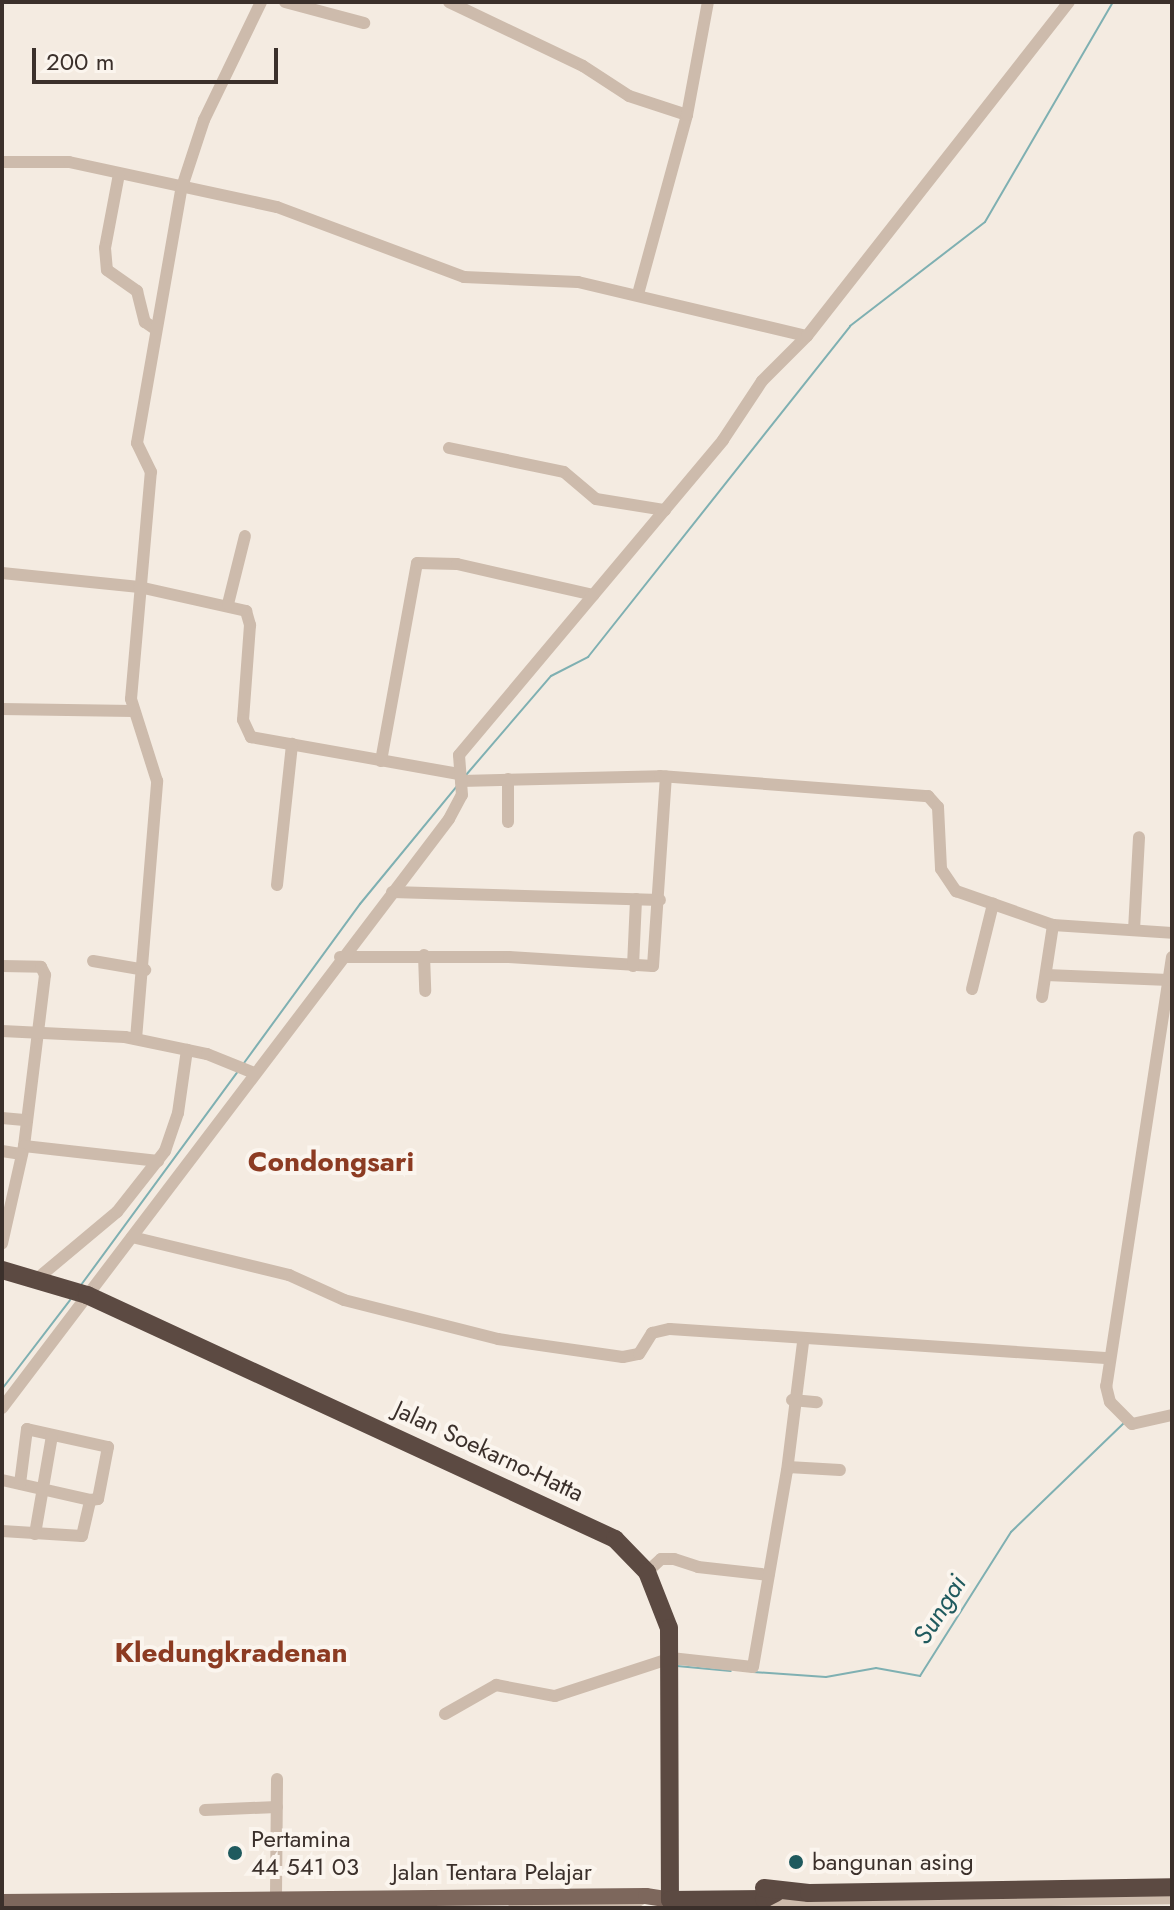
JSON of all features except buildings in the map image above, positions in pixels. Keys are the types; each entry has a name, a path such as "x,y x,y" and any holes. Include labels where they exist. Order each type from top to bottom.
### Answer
{"highway":[{"name":"Jalan Soekarno-Hatta","path":"2,1270 80,1292 590,1524 615,1539 647,1572 666,1611 671,1658 669,1899"},
{"path":"669,1899 763,1888 776,1893 1090,1898 1168,1896"},
{"path":"669,1899 764,1899 776,1893"}],"main road":[{"name":"Jalan Tentara Pelajar","path":"2,1902 88,1904 276,1896 342,1902 476,1903 646,1896 669,1899"}],"street":[{"path":"136,1039 145,970 157,781 154,760 133,711 139,587 151,472 137,443 154,328 181,190 204,120 261,2"},
{"path":"285,2 317,6 364,23"},
{"path":"449,2 583,66 629,96 687,115"},
{"path":"638,294 687,115 708,2"},
{"path":"2,1408 80,1292 132,1237 340,957 449,819 462,795 459,755 723,440 762,381 807,336 1069,2"},
{"path":"2,162 69,162 181,190 306,214 473,279 578,282 807,336"},
{"path":"119,174 105,248 107,270 137,291 145,322 154,328"},
{"path":"449,448 564,472 596,499 665,510"},
{"path":"228,604 245,536"},
{"path":"381,761 417,563 457,564 594,595"},
{"path":"2,573 139,587 228,604 246,611 250,625 243,697 245,732 460,778 666,776 928,796 938,807 944,879 956,891 1053,925 1172,933"},
{"path":"2,709 133,711"},
{"path":"277,885 292,744"},
{"path":"340,957 424,955 655,965 666,776"},
{"path":"508,779 508,822"},
{"path":"1134,930 1139,837"},
{"path":"392,892 660,900"},
{"path":"633,966 636,899"},
{"path":"972,989 993,904"},
{"path":"1042,997 1053,925"},
{"path":"424,955 425,991"},
{"path":"1172,957 1109,1358 1107,1396 1127,1420 1141,1423 1172,1415"},
{"path":"93,961 145,970"},
{"path":"2,966 44,970 23,1150 2,1244"},
{"path":"1046,975 1169,980"},
{"path":"2,1031 136,1039 187,1050 254,1073"},
{"path":"38,1278 117,1212 158,1161 173,1132 187,1050"},
{"path":"2,1118 27,1120"},
{"path":"2,1151 158,1161"},
{"path":"132,1237 289,1275 344,1300 498,1339 623,1357 639,1354 658,1330 803,1342 1109,1358"},
{"path":"445,1714 496,1685 555,1696 671,1658 753,1667 788,1467 792,1400 803,1342"},
{"path":"792,1400 817,1402"},
{"path":"2,1480 90,1500 98,1499 108,1447 26,1430 20,1484"},
{"path":"35,1534 52,1436"},
{"path":"788,1467 840,1470"},
{"path":"2,1531 82,1536 90,1500"},
{"path":"647,1572 661,1559 674,1559 698,1567 769,1575"},
{"path":"276,1896 277,1779"},
{"path":"205,1810 277,1807"},
{"path":"514,1908 631,1905 646,1896"},
{"path":"719,1899 727,1905 1090,1898"}],"waterway":[{"path":"466,775 551,676 588,657 850,326 985,222 1113,2"},
{"path":"244,1063 360,904 457,786"},
{"path":"81,1285 238,1071"},
{"path":"2,1389 70,1300"},
{"name":"Sungai","path":"753,1672 826,1677 876,1668 920,1676 1011,1532 1124,1423"},
{"name":"Sungai","path":"677,1666 731,1671"}],"place":[{"name":"Pertamina 44 541 03","path":"235,1853"},
{"name":"bangunan asing","path":"796,1862"}],"district":[{"name":"Condongsari","path":"331,1162"},
{"name":"Kledungkradenan","path":"231,1653"}]}
